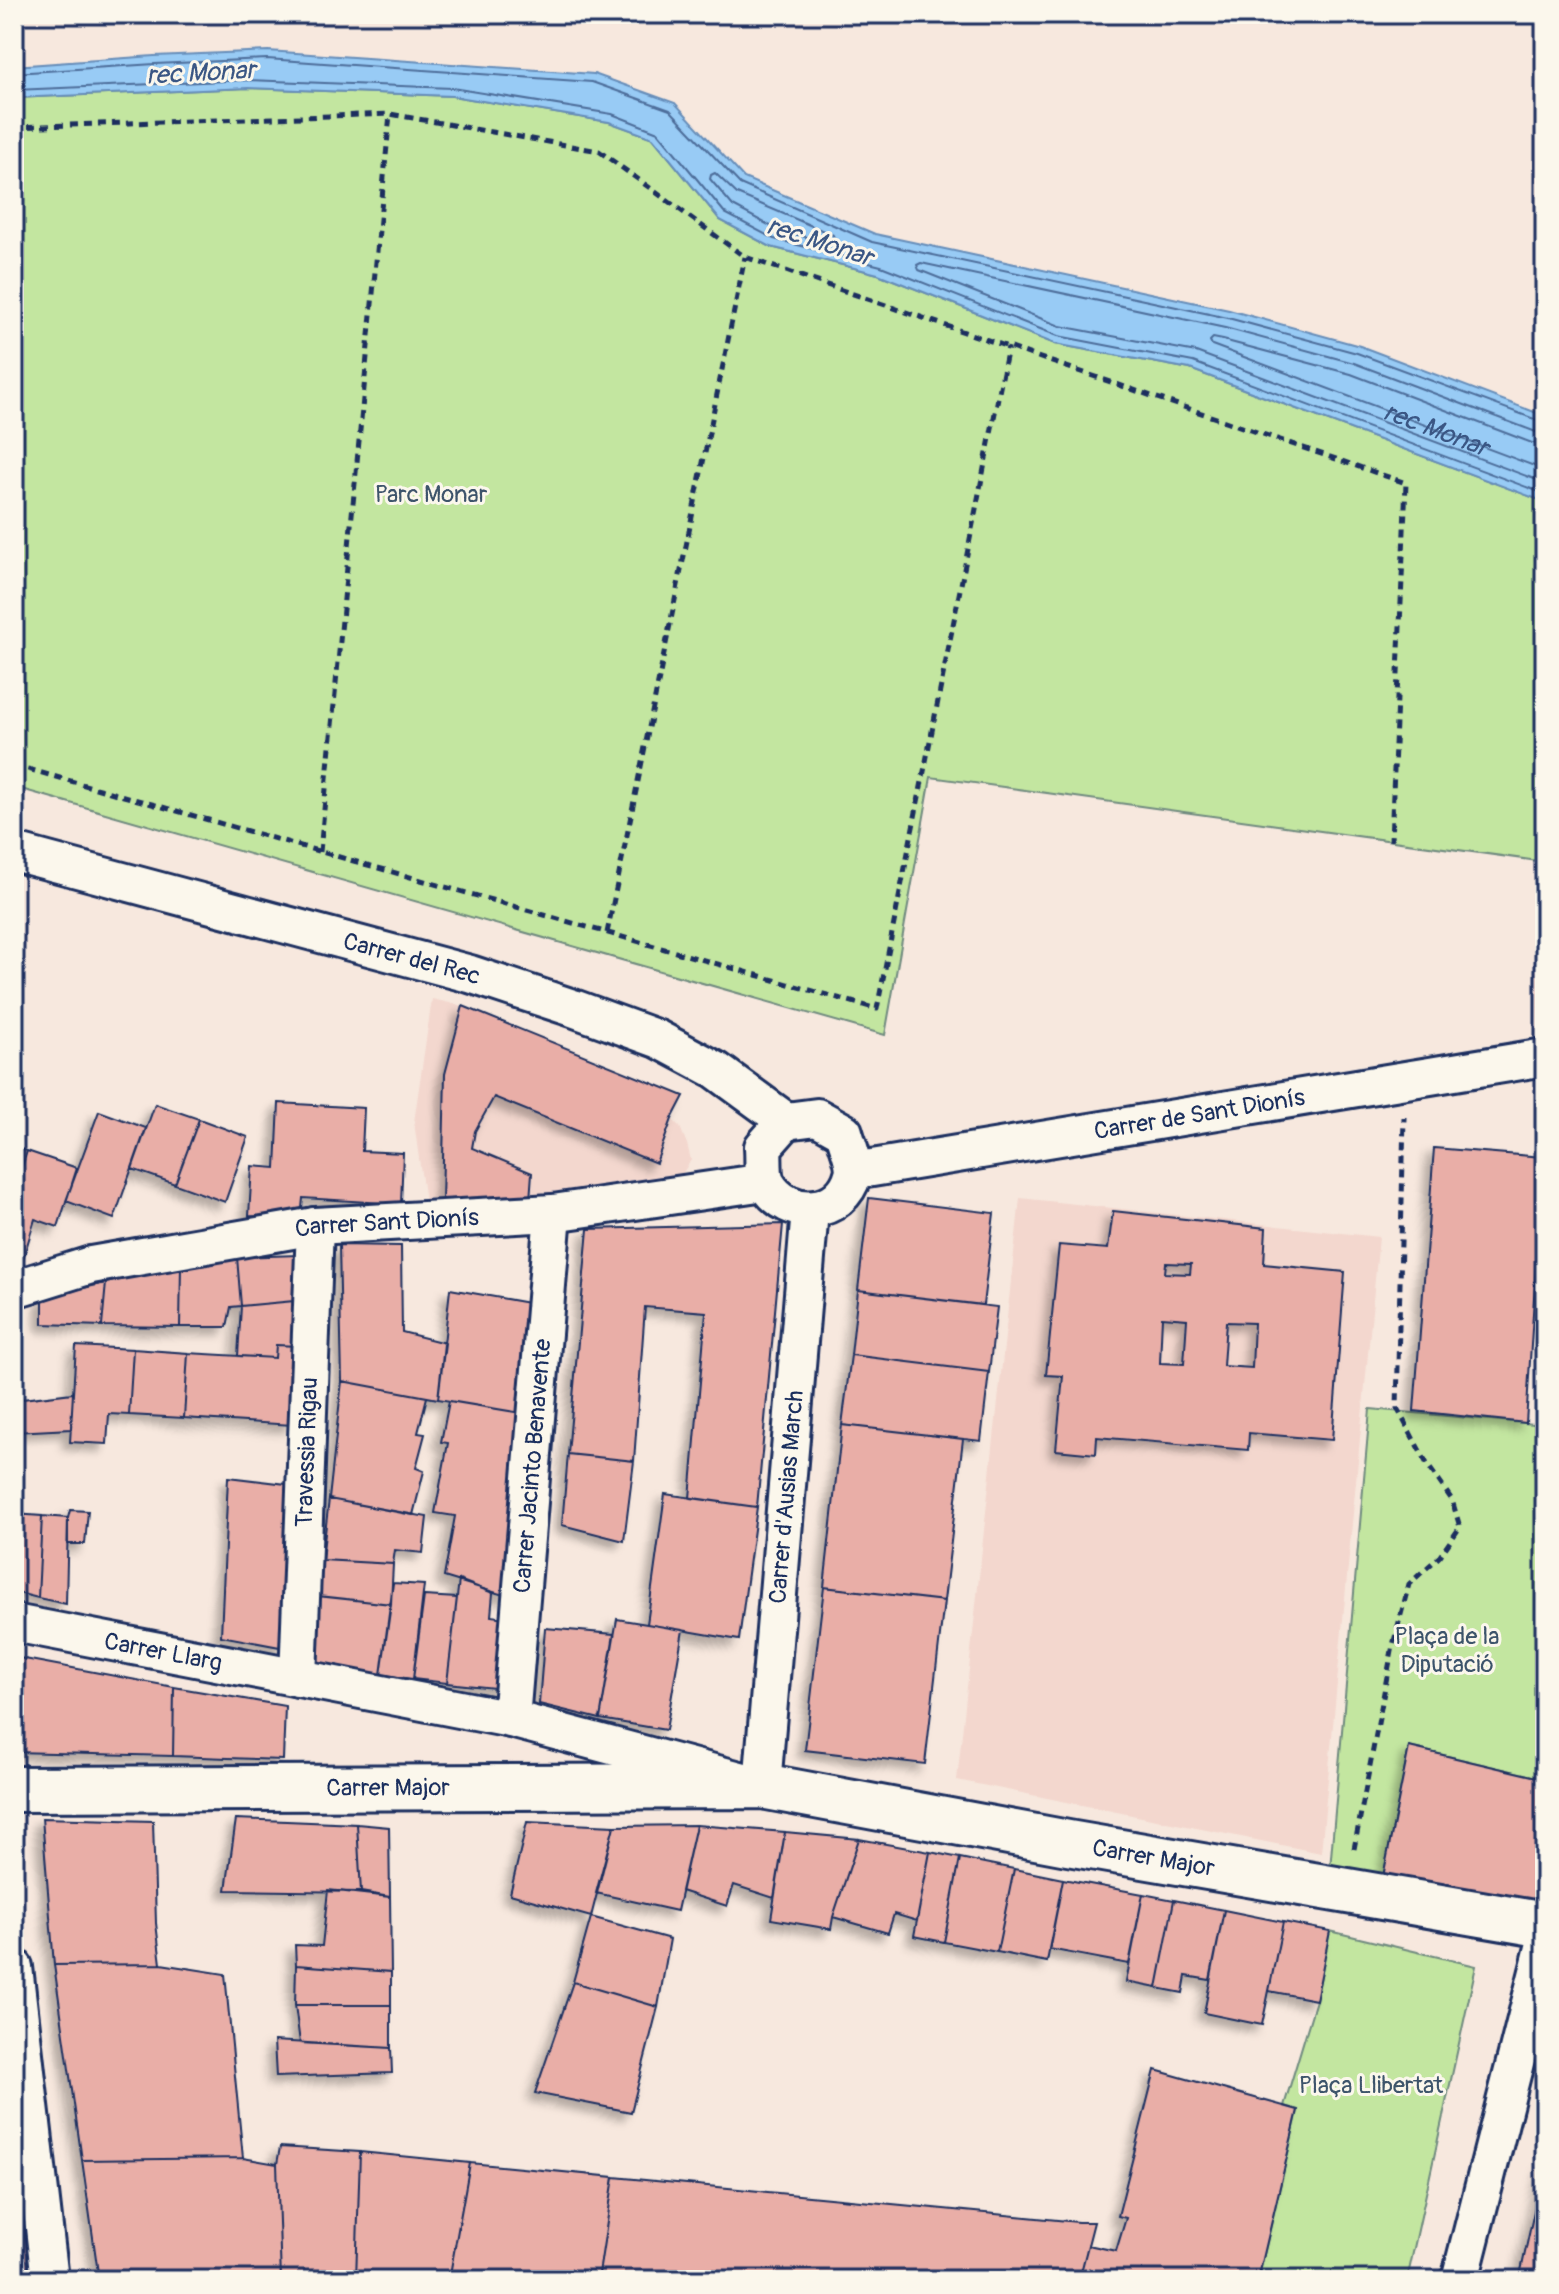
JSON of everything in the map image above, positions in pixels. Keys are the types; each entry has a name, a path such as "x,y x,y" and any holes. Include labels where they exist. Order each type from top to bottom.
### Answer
{"street":[{"name":"Carrer del Rec","path":"14,852 470,974 573,1008 658,1039 716,1070 786,1121"},
{"name":"Carrer de Sant Dionís","path":"854,1171 1545,1057"},
{"path":"817,1117 844,1132 854,1171 846,1190 830,1204 810,1210 783,1203 765,1182 763,1147 786,1121 817,1117"},
{"name":"Carrer Sant Dionís","path":"14,1289 91,1265 315,1226 553,1213 765,1182"},
{"name":"Carrer d'Ausias March","path":"762,1786 810,1210"},
{"name":"Carrer Jacinto Benavente","path":"511,1719 553,1213"},
{"name":"Travessia Rigau","path":"306,1680 315,1226"},
{"name":"Carrer Llarg","path":"14,1623 306,1680"},
{"name":"Carrer Major","path":"306,1680 511,1719 762,1786 1068,1843 1545,1925"},
{"name":"Carrer Major","path":"14,1789 762,1786"},
{"path":"1460,2280 1545,1944"},
{"path":"14,1967 50,2280"}],"path":[{"path":"320,852 390,114"},
{"path":"14,154 17,126 390,114 599,151 745,257 1406,483 1391,841"},
{"path":"607,933 745,257"},
{"path":"14,765 877,1009 1008,347"},
{"path":"1346,1892 1393,1645 1409,1584 1440,1556 1460,1527 1452,1500 1427,1464 1397,1408 1405,1080"}],"shaded area":[{"path":"1545,932 1545,1029 1538,1029 1534,936"},
{"path":"432,999 463,1006 684,1096 672,1119 680,1127 691,1160 679,1179 567,1199 425,1202 414,1122"},
{"path":"1020,1198 1379,1237 1321,1853 957,1780"}],"green space":[{"name":"Parc Monar","path":"248,88 452,96 609,122 653,138 720,220 771,247 878,274 1055,344 1190,369 1545,502 1545,862 931,777 885,1035 14,787 14,98"},
{"name":"Plaça de la Diputació","path":"1370,1409 1545,1425 1545,1779 1409,1747 1383,1877 1330,1869"},
{"name":"Plaça Llibertat","path":"1330,1931 1476,1966 1407,2280 1258,2280 1298,2111 1284,2106 1316,2000"}],"water":[{"name":"rec Monar","path":"268,51 594,74 675,103 744,178 875,234 1229,310 1360,346 1545,416 1545,502 1190,369 1055,344 878,274 771,247 720,220 653,138 609,122 452,96 248,88 14,98 14,66"}],"building":[{"path":"463,1006 684,1096 656,1163 494,1097 475,1131 472,1148 532,1173 530,1200 442,1202 445,1074"},
{"path":"279,1103 364,1108 362,1151 403,1153 401,1204 303,1198 301,1219 249,1216 252,1166 276,1168"},
{"path":"155,1104 199,1119 175,1184 132,1169"},
{"path":"99,1111 146,1128 114,1219 66,1201"},
{"path":"199,1119 248,1137 225,1202 175,1184"},
{"path":"14,1147 27,1151 14,1192"},
{"path":"1434,1148 1543,1157 1526,1423 1414,1411"},
{"path":"27,1151 77,1168 58,1227 35,1219 23,1259 14,1261 14,1192"},
{"path":"869,1198 994,1213 983,1305 858,1290"},
{"path":"1113,1211 1266,1228 1264,1264 1345,1272 1332,1440 1249,1433 1248,1450 1097,1437 1096,1454 1056,1450 1063,1376 1046,1375 1059,1245 1108,1249","holes":["1166,1263 1191,1264 1190,1274 1165,1273","1162,1317 1187,1319 1184,1364 1160,1363","1226,1322 1254,1323 1252,1368 1223,1366"]},
{"path":"783,1224 757,1507 690,1498 706,1312 645,1307 634,1461 568,1454 588,1229"},
{"path":"339,1245 401,1246 402,1332 445,1343 438,1399 342,1381"},
{"path":"298,1255 294,1301 241,1306 237,1257"},
{"path":"237,1257 241,1306 231,1307 227,1327 180,1327 181,1265"},
{"path":"181,1265 180,1327 102,1326 106,1283"},
{"path":"106,1283 102,1326 43,1324 43,1297"},
{"path":"450,1289 529,1303 527,1414 438,1399"},
{"path":"858,1290 997,1307 989,1372 851,1355"},
{"path":"294,1301 297,1346 276,1345 275,1358 238,1356 241,1306"},
{"path":"276,1345 297,1346 292,1425 184,1418 188,1353 275,1358"},
{"path":"76,1346 133,1349 129,1415 109,1414 107,1444 70,1442"},
{"path":"133,1349 188,1353 184,1418 129,1415"},
{"path":"851,1355 989,1372 981,1441 842,1425"},
{"path":"342,1381 427,1397 418,1433 425,1434 416,1468 424,1471 413,1515 329,1499"},
{"path":"73,1393 71,1429 14,1432 14,1400"},
{"path":"449,1401 527,1414 510,1597 444,1577 455,1516 435,1513 448,1443 441,1442"},
{"path":"842,1425 963,1439 944,1601 824,1587"},
{"path":"568,1454 634,1461 624,1541 562,1525"},
{"path":"228,1477 286,1484 285,1648 221,1636"},
{"path":"665,1494 757,1507 739,1640 647,1624"},
{"path":"329,1499 427,1517 423,1553 395,1550 393,1564 322,1560"},
{"path":"70,1510 88,1511 85,1544 68,1544"},
{"path":"14,1514 42,1516 38,1598 14,1592"},
{"path":"42,1516 68,1518 66,1604 38,1598"},
{"path":"322,1560 393,1564 391,1604 318,1596"},
{"path":"459,1580 493,1593 491,1616 512,1619 504,1689 447,1683"},
{"path":"393,1583 424,1585 413,1679 381,1675"},
{"path":"824,1587 944,1601 925,1764 805,1750"},
{"path":"318,1596 391,1604 381,1675 310,1667"},
{"path":"424,1596 457,1598 447,1683 413,1679"},
{"path":"617,1619 683,1630 666,1730 600,1719"},
{"path":"545,1628 614,1634 600,1719 539,1704"},
{"path":"14,1657 174,1687 173,1756 14,1752"},
{"path":"174,1687 285,1706 283,1760 173,1756"},
{"path":"1409,1747 1545,1779 1545,1907 1383,1877"},
{"path":"42,1818 153,1821 156,1923 161,1964 54,1965"},
{"path":"236,1819 357,1824 361,1892 226,1890"},
{"path":"527,1822 614,1826 591,1917 510,1894"},
{"path":"357,1824 389,1827 390,1897 361,1892"},
{"path":"696,1825 677,1911 596,1893 614,1826"},
{"path":"696,1825 785,1832 774,1898 734,1885 727,1906 681,1891"},
{"path":"785,1832 859,1839 831,1929 771,1919"},
{"path":"859,1839 930,1852 917,1921 894,1914 888,1933 833,1917"},
{"path":"930,1852 960,1858 944,1942 914,1936"},
{"path":"960,1858 1014,1869 997,1952 944,1942"},
{"path":"1014,1869 1063,1879 1047,1962 997,1952"},
{"path":"1063,1879 1143,1894 1129,1964 1049,1949"},
{"path":"328,1890 390,1897 391,1972 296,1965 295,1945 322,1946"},
{"path":"1143,1894 1174,1900 1157,1988 1126,1982"},
{"path":"1174,1900 1224,1910 1210,1980 1186,1976 1183,1993 1157,1988"},
{"path":"1224,1910 1283,1922 1262,2025 1204,2013"},
{"path":"591,1917 670,1939 658,2007 573,1982"},
{"path":"1283,1922 1330,1931 1316,2000 1269,1991"},
{"path":"161,1964 225,1974 243,2158 82,2160 54,1965"},
{"path":"296,1965 391,1972 391,2005 295,2005"},
{"path":"573,1982 658,2007 631,2112 535,2093"},
{"path":"295,2005 391,2005 391,2048 300,2043"},
{"path":"274,2041 391,2048 392,2073 276,2077"},
{"path":"1155,2070 1298,2110 1258,2280 1079,2280 1088,2245 1116,2251 1126,2218 1118,2216"},
{"path":"280,2147 360,2152 356,2280 281,2280 277,2164"},
{"path":"360,2152 470,2163 449,2280 356,2280"},
{"path":"243,2158 277,2164 281,2280 99,2280 82,2160"},
{"path":"1545,2161 1545,2280 1519,2280"},
{"path":"470,2163 614,2177 598,2280 449,2280"},
{"path":"614,2177 1094,2222 1079,2280 598,2280"},
{"path":"14,2191 24,2191 28,2274 22,2280 14,2280"}]}
